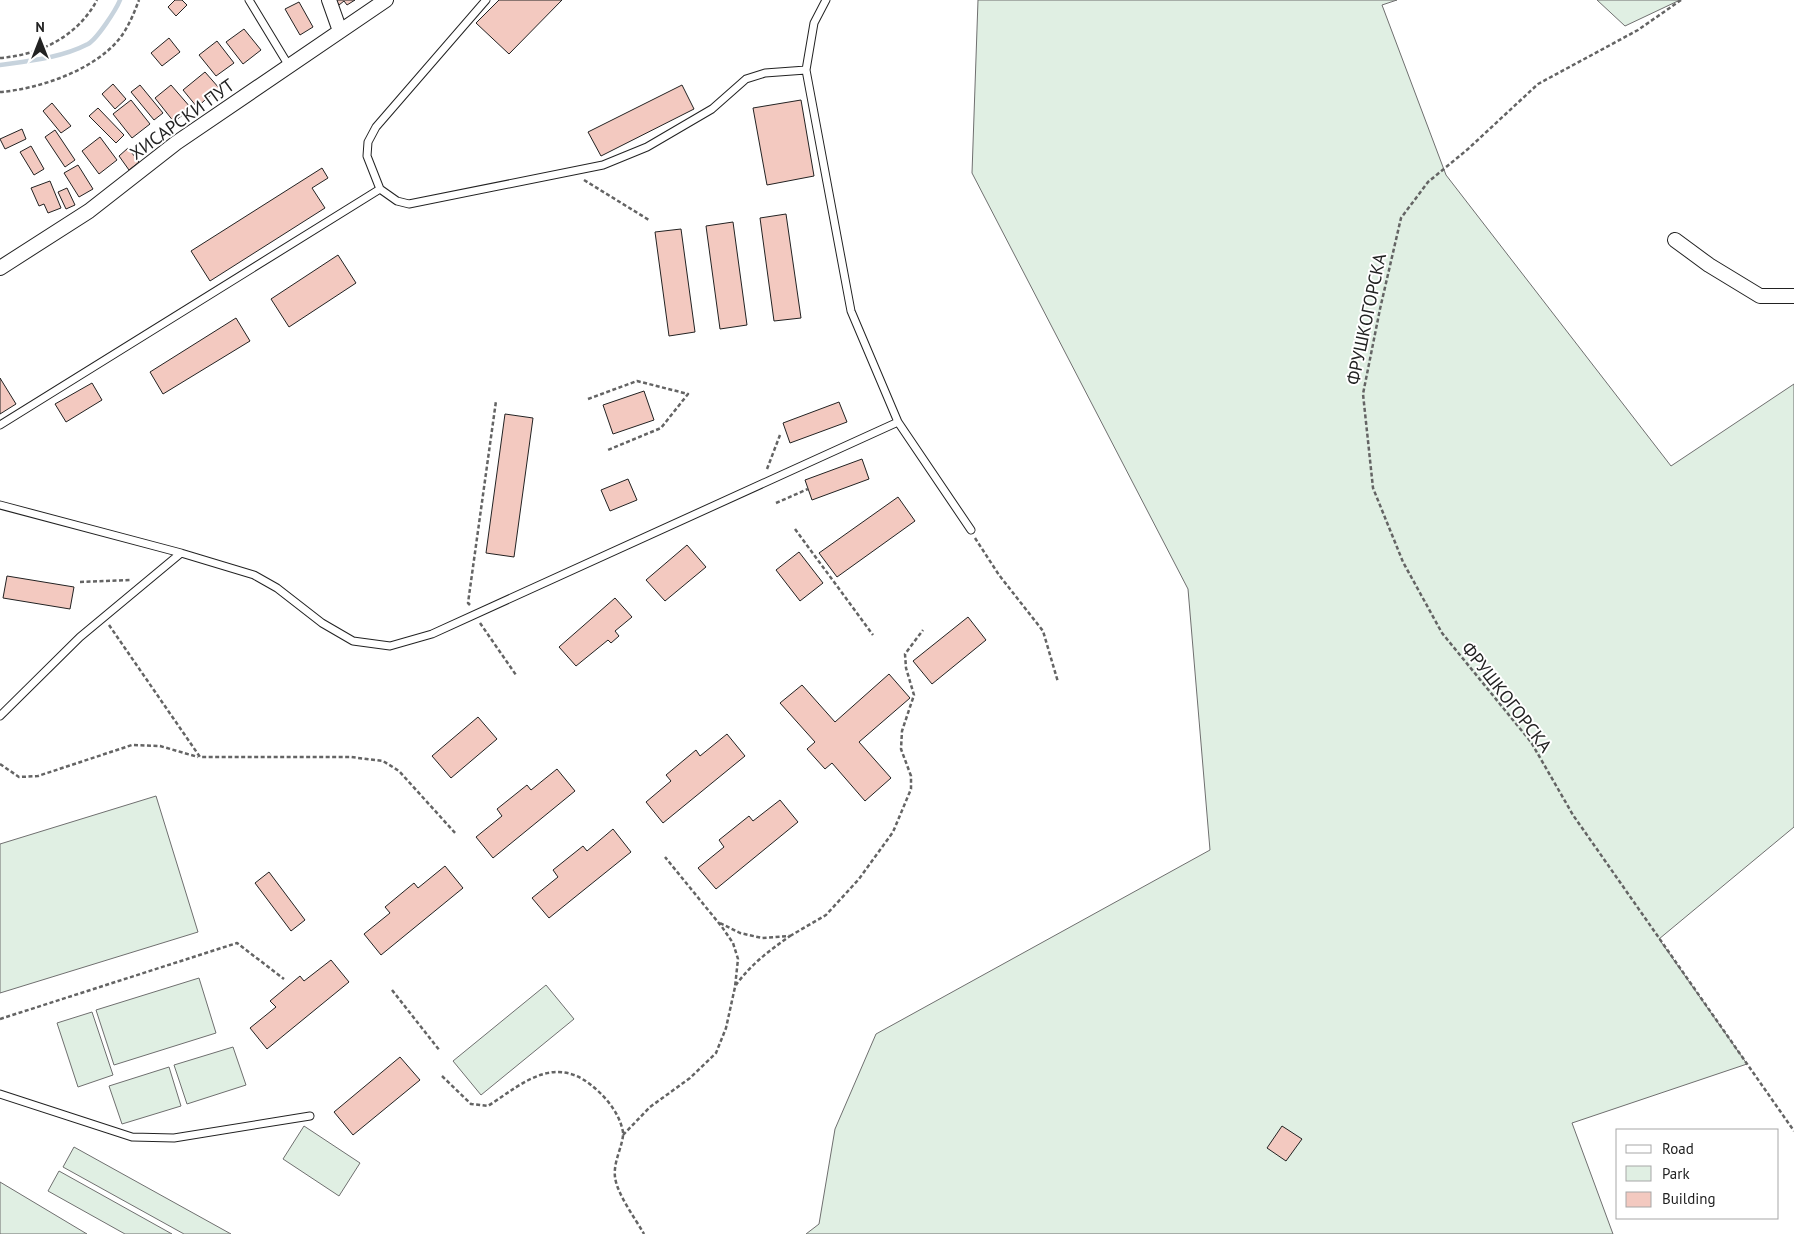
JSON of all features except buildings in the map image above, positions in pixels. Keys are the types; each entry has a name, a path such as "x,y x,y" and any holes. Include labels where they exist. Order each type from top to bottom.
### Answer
{"street":[{"path":"329,0 340,31"},
{"name":"ХИСАРСКИ ПУТ","path":"0,268 89,211 176,143 386,0"},
{"path":"1675,240 1709,265 1760,296 1794,296"}],"lane":[{"path":"249,0 288,66"},
{"path":"486,0 376,127 368,142 367,156 380,189 398,201 409,204 603,165 647,147 712,109 746,79 765,73 806,70"},
{"path":"826,0 814,23 806,70 851,311 898,422 971,530"},
{"path":"0,425 380,189"},
{"path":"0,505 181,553 254,575 278,588 322,623 353,641 390,646 432,634 898,422"},
{"path":"0,716 80,637 181,553"},
{"path":"0,1094 132,1137 174,1138 310,1116"}],"path":[{"path":"0,58 36,51 60,40 79,25 97,0"},
{"path":"0,92 23,89 58,78 96,59 120,38 139,0"},
{"name":"ФРУШКОГОРСКА","path":"1681,0 1638,30 1538,84 1428,182 1401,218 1362,394 1373,488 1404,562 1442,633 1532,742 1573,816 1794,1131"},
{"path":"570,172 649,220"},
{"path":"588,399 637,381 688,394 661,428 608,450"},
{"path":"496,401 468,603 516,675"},
{"path":"761,484 780,435"},
{"path":"776,503 808,489"},
{"path":"795,529 873,635"},
{"path":"971,530 999,575 1043,631 1058,682"},
{"path":"80,582 150,579"},
{"path":"104,618 200,758"},
{"path":"736,986 747,970 766,953 790,936 826,915 859,879 893,832 910,789 910,776 902,749 902,731 914,694 906,668 906,654 923,630"},
{"path":"0,764 19,777 38,776 132,745 160,746 200,758 350,757 383,761 399,771 456,834"},
{"path":"644,1234 619,1192 615,1176 616,1157 623,1135 650,1107 690,1078 716,1053 726,1028 736,986 738,959 733,943 719,923 665,857"},
{"path":"719,923 740,933 762,938 790,936"},
{"path":"0,1019 237,943 284,979"},
{"path":"392,990 440,1052"},
{"path":"442,1076 471,1104 488,1106 518,1086 544,1072 565,1072 586,1079 604,1097 620,1118 623,1135"}],"green space":[{"path":"978,0 1397,0 1382,5 1446,175 1671,466 1794,384 1794,827 1659,939 1747,1064 1572,1123 1613,1234 806,1234 819,1224 835,1129 876,1034 1210,850 1188,589 972,173"},
{"path":"1597,0 1680,0 1625,26"},
{"path":"156,796 198,932 0,993 0,844"},
{"path":"199,978 216,1033 114,1065 96,1010"},
{"path":"546,985 574,1019 481,1095 453,1061"},
{"path":"92,1012 113,1075 78,1087 57,1023"},
{"path":"233,1047 246,1085 187,1104 174,1065"},
{"path":"169,1067 181,1106 122,1124 109,1086"},
{"path":"304,1126 360,1163 339,1196 283,1159"},
{"path":"74,1147 231,1234 184,1234 63,1167"},
{"path":"59,1171 172,1234 125,1234 48,1191"},
{"path":"0,1182 87,1234 0,1234"}],"waterway":[{"path":"0,65 56,56 88,44 106,24 120,0"}]}
